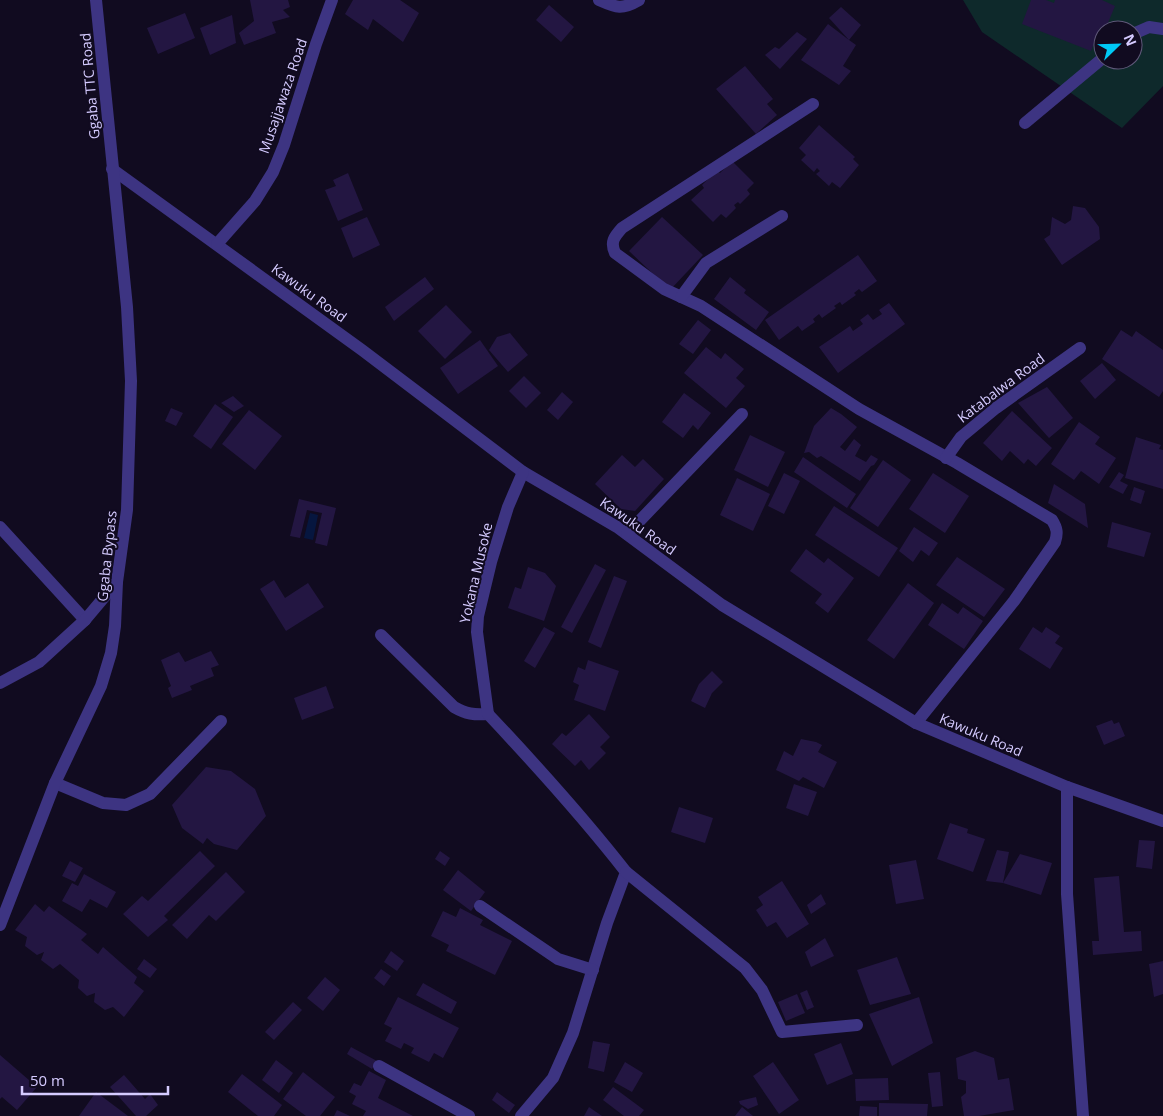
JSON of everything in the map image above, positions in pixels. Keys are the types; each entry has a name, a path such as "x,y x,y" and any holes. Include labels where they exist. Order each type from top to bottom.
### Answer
{"street":[{"name":"Ggaba TTC Road","path":"96,0 112,169"},
{"name":"Musajjawaza Road","path":"217,244 255,201 273,172 332,0"},
{"path":"599,0 616,8 628,6 639,0"},
{"path":"1143,30 1149,27 1163,28"},
{"path":"1025,123 1093,66"},
{"path":"813,104 622,228 613,239 612,246 615,253 664,289 701,306 859,410 1052,520 1056,527 1057,535 1055,542 1014,601 916,723"},
{"name":"Kawuku Road","path":"112,169 362,350 523,472 617,527 722,605 916,723 1067,787 1163,821"},
{"name":"Ggaba Bypass","path":"0,925 55,783 101,686 111,653 115,626 117,582 127,510 131,381 126,307 112,169"},
{"path":"681,297 706,263 782,216"},
{"name":"Katabalwa Road","path":"946,458 961,437 996,408 1080,348"},
{"path":"627,534 742,414"},
{"name":"Yokana Musoke","path":"488,714 477,632 478,616 491,562 508,507 523,472"},
{"path":"0,527 84,620"},
{"path":"0,683 39,662 84,620 117,582"},
{"path":"381,635 454,708 473,715 488,714 558,788 626,872 739,962 762,990 782,1032 857,1025"},
{"path":"55,783 103,803 126,805 150,794 221,720"},
{"path":"1067,787 1067,894 1082,1116"},
{"path":"521,1116 553,1078 573,1033 607,923 626,872"},
{"path":"480,906 558,959 592,970"},
{"path":"379,1066 469,1116"}],"green space":[{"path":"963,0 1163,0 1163,86 1122,128 982,32"}],"water":[{"path":"310,513 318,515 313,540 304,538"}],"building":[{"path":"250,0 288,0 290,7 283,10 290,17 272,22 276,33 244,45 239,33 254,21"},
{"path":"353,0 400,0 419,13 403,42 373,19 368,30 345,14"},
{"path":"1031,0 1046,0 1054,3 1055,0 1102,0 1115,6 1109,20 1093,20 1093,46 1091,51 1022,24"},
{"path":"549,5 574,27 561,42 536,20"},
{"path":"841,7 861,25 849,40 829,18"},
{"path":"185,13 195,38 158,54 147,28"},
{"path":"232,15 236,43 210,55 200,28"},
{"path":"828,24 856,45 843,66 851,71 839,85 801,60"},
{"path":"797,32 807,39 780,69 765,55 775,47 779,49"},
{"path":"745,66 773,99 767,104 777,115 756,134 716,89"},
{"path":"819,125 855,157 853,159 859,165 840,188 832,182 829,186 816,174 820,171 817,168 814,172 801,160 806,155 799,148"},
{"path":"732,161 754,183 747,190 750,194 740,204 738,202 734,205 736,208 726,218 721,214 713,222 691,200 704,188 702,185 717,170 720,173"},
{"path":"348,173 363,210 338,221 325,190 336,186 333,180"},
{"path":"1073,206 1085,208 1099,227 1100,239 1062,265 1044,239 1050,235 1052,217 1065,224 1071,220"},
{"path":"367,217 380,245 353,258 341,228"},
{"path":"662,217 703,255 670,290 629,251"},
{"path":"858,255 877,281 862,292 859,289 854,293 856,295 842,305 840,302 834,306 836,308 822,318 819,314 813,319 815,322 802,331 798,326 779,340 765,320"},
{"path":"425,277 434,289 394,321 385,307"},
{"path":"730,277 746,290 744,293 769,312 756,330 714,299"},
{"path":"889,303 905,324 838,373 819,347 850,326 853,331 863,324 860,320 868,314 873,320 882,314 879,310"},
{"path":"446,305 472,332 445,359 418,331"},
{"path":"698,320 711,330 693,354 679,344"},
{"path":"1121,330 1132,337 1136,331 1163,350 1163,391 1159,397 1102,359"},
{"path":"510,333 528,355 508,372 489,350 497,337"},
{"path":"480,340 498,366 458,394 440,368"},
{"path":"706,347 721,359 725,353 744,369 736,378 745,386 726,408 684,373"},
{"path":"1102,363 1116,380 1095,399 1080,381"},
{"path":"524,376 541,393 526,408 509,391"},
{"path":"1047,387 1073,418 1049,438 1018,403"},
{"path":"562,392 573,402 558,420 547,410"},
{"path":"684,393 711,413 698,430 693,425 683,438 662,422"},
{"path":"233,396 244,406 234,412 221,403"},
{"path":"215,404 233,417 211,449 193,436"},
{"path":"171,408 183,413 176,426 165,421"},
{"path":"831,408 857,427 840,447 845,451 854,439 861,445 855,456 866,462 871,455 878,459 860,481 821,456 817,458 809,452 804,453 814,426"},
{"path":"249,410 282,436 255,470 222,444"},
{"path":"1012,411 1052,448 1036,466 1028,459 1024,464 1010,451 1002,461 983,443"},
{"path":"1079,422 1100,437 1095,444 1116,458 1099,484 1081,471 1074,480 1051,464"},
{"path":"750,435 785,452 768,487 734,470"},
{"path":"1136,437 1161,445 1159,449 1163,450 1163,489 1125,478"},
{"path":"622,455 635,467 643,459 664,479 635,511 621,509 595,484"},
{"path":"803,457 856,494 847,508 794,472"},
{"path":"883,460 911,480 878,527 850,508"},
{"path":"1119,472 1124,475 1120,481 1128,485 1123,494 1109,487"},
{"path":"784,473 800,481 784,514 768,506"},
{"path":"933,473 969,496 945,533 909,509"},
{"path":"737,478 770,494 753,531 720,515"},
{"path":"1054,484 1085,504 1088,528 1048,503"},
{"path":"1134,487 1145,491 1141,504 1130,500"},
{"path":"299,499 336,508 327,546 315,543 322,513 307,510 300,538 290,536"},
{"path":"834,506 898,548 879,577 815,535"},
{"path":"1112,522 1151,533 1144,557 1107,547"},
{"path":"914,527 938,543 929,556 921,550 913,562 899,551"},
{"path":"806,549 824,563 828,558 854,578 828,613 815,603 822,594 790,571"},
{"path":"957,557 1005,589 984,617 936,585"},
{"path":"595,564 606,570 572,633 561,627"},
{"path":"528,567 545,573 556,586 544,621 508,608 515,587 521,589"},
{"path":"614,576 627,581 601,648 588,642"},
{"path":"274,580 285,598 308,583 324,607 286,631 260,589"},
{"path":"908,583 934,603 894,659 867,640"},
{"path":"942,603 958,614 963,607 983,621 964,649 928,625"},
{"path":"544,627 555,633 535,668 524,661"},
{"path":"1033,627 1042,633 1046,627 1060,636 1055,643 1063,648 1050,669 1019,649"},
{"path":"211,651 219,665 211,668 214,676 190,686 192,690 172,698 168,688 171,686 161,660 179,652 185,662"},
{"path":"588,660 619,671 605,711 574,700 579,685 573,682 578,667 585,670"},
{"path":"712,671 723,682 712,693 705,708 691,701 699,684"},
{"path":"326,686 334,708 302,720 294,698"},
{"path":"589,714 610,737 600,747 606,753 589,770 581,760 575,766 552,744 562,733 566,736"},
{"path":"1112,720 1114,724 1119,722 1125,736 1104,745 1096,726"},
{"path":"801,739 822,745 818,752 837,762 824,788 803,777 799,781 776,770 784,751 793,756"},
{"path":"206,767 231,771 255,789 266,816 237,850 214,844 207,838 203,844 182,828 172,805"},
{"path":"794,784 817,792 808,816 786,808"},
{"path":"679,807 713,818 705,843 671,832"},
{"path":"950,823 968,829 967,833 985,839 973,872 937,859"},
{"path":"1139,840 1155,841 1152,869 1136,867"},
{"path":"997,850 1009,852 1003,883 986,881"},
{"path":"200,851 215,866 164,916 168,920 148,937 123,914 142,896 148,901"},
{"path":"440,851 450,858 445,866 435,859"},
{"path":"1020,854 1052,863 1041,895 1003,883"},
{"path":"916,860 924,899 896,904 889,865"},
{"path":"70,861 83,868 75,882 62,876"},
{"path":"458,870 485,892 471,911 443,890"},
{"path":"226,872 245,892 216,921 209,915 187,939 172,925"},
{"path":"84,874 116,892 107,908 90,899 82,912 62,901 72,883 78,886"},
{"path":"1119,876 1124,932 1141,931 1142,951 1093,955 1092,941 1099,941 1094,878"},
{"path":"782,881 809,924 787,938 776,922 767,927 756,910 763,905 758,897"},
{"path":"821,894 826,904 811,914 807,905"},
{"path":"35,904 44,912 49,906 87,934 81,940 98,954 103,947 137,977 134,983 144,991 124,1017 113,1007 105,1010 94,1002 95,993 87,996 78,988 79,980 60,964 53,969 41,960 44,952 37,955 25,946 27,937 15,930"},
{"path":"460,908 483,920 480,925 512,941 495,975 446,951 449,945 431,936 443,911 456,917"},
{"path":"825,938 834,956 811,967 805,952"},
{"path":"391,951 404,961 397,971 384,962"},
{"path":"897,957 911,994 870,1005 857,970"},
{"path":"144,959 157,969 150,978 137,969"},
{"path":"1163,961 1163,994 1154,997 1149,964"},
{"path":"381,969 391,976 384,986 374,978"},
{"path":"325,977 340,990 323,1011 307,998"},
{"path":"423,983 457,1002 451,1014 416,995"},
{"path":"807,990 814,1007 807,1010 800,993"},
{"path":"797,994 805,1013 786,1021 778,1002"},
{"path":"398,997 459,1028 443,1058 434,1053 429,1062 411,1053 414,1048 404,1043 401,1049 385,1041 392,1028 384,1024"},
{"path":"919,997 933,1043 892,1066 869,1014"},
{"path":"293,1002 302,1010 274,1040 265,1032"},
{"path":"593,1041 610,1044 604,1072 588,1068"},
{"path":"841,1043 853,1074 827,1085 814,1054"},
{"path":"351,1047 377,1061 372,1069 347,1054"},
{"path":"975,1051 994,1058 998,1080 1009,1078 1014,1110 979,1116 964,1116 961,1097 966,1093 966,1081 958,1079 956,1058"},
{"path":"0,1055 37,1087 17,1110 2,1097 0,1099"},
{"path":"276,1060 293,1073 279,1093 262,1080"},
{"path":"625,1062 643,1073 632,1092 614,1082"},
{"path":"773,1062 799,1100 779,1114 753,1076"},
{"path":"369,1071 386,1080 378,1098 413,1116 363,1116 366,1111 352,1104 356,1096 349,1092 354,1083 361,1086"},
{"path":"303,1072 335,1097 320,1116 306,1116 283,1099"},
{"path":"940,1072 943,1106 932,1107 928,1073"},
{"path":"242,1074 282,1105 274,1116 258,1116 228,1092"},
{"path":"124,1075 145,1099 150,1094 158,1105 146,1116 136,1116 110,1087"},
{"path":"888,1078 889,1100 856,1101 855,1079"},
{"path":"613,1087 644,1110 639,1116 624,1116 603,1100"},
{"path":"96,1092 128,1116 79,1116"},
{"path":"497,1092 515,1105 509,1113 492,1100"},
{"path":"756,1097 758,1105 748,1109 740,1104 739,1101"},
{"path":"879,1103 928,1104 927,1116 879,1116"},
{"path":"860,1106 877,1107 877,1116 859,1116"},
{"path":"589,1107 602,1116 584,1116"},
{"path":"742,1107 753,1116 735,1116"},
{"path":"337,1110 350,1116 334,1116"}]}
